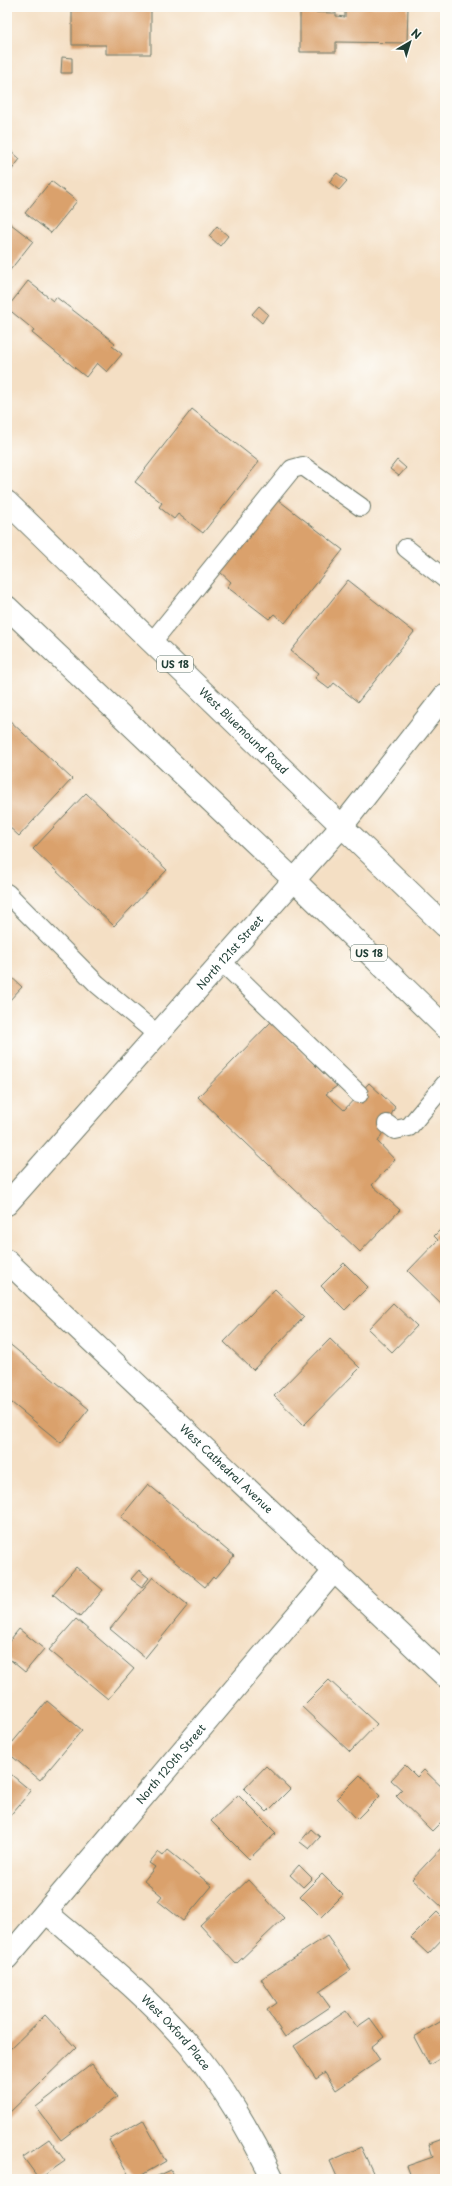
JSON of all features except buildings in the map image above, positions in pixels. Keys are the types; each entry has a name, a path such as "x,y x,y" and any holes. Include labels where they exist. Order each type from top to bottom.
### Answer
{"street":[{"name":"West Bluemound Road","path":"7,502 445,926"},
{"name":"US 18","path":"7,608 294,880 445,1027"},
{"name":"North 121st Street","path":"7,1204 342,826 445,694"},
{"name":"West Cathedral Avenue","path":"7,1261 335,1570 445,1676"},
{"name":"North 120th Street","path":"7,1958 47,1913 335,1570"},
{"name":"West Oxford Place","path":"47,1913 150,2004 190,2046 232,2105 260,2152 273,2179"}],"lane":[{"path":"152,642 292,469 303,466 361,507"},
{"path":"406,548 445,579"},
{"path":"7,893 97,984 158,1035"},
{"path":"222,962 359,1094"},
{"path":"387,1124 395,1130 409,1128 445,1084"}]}
